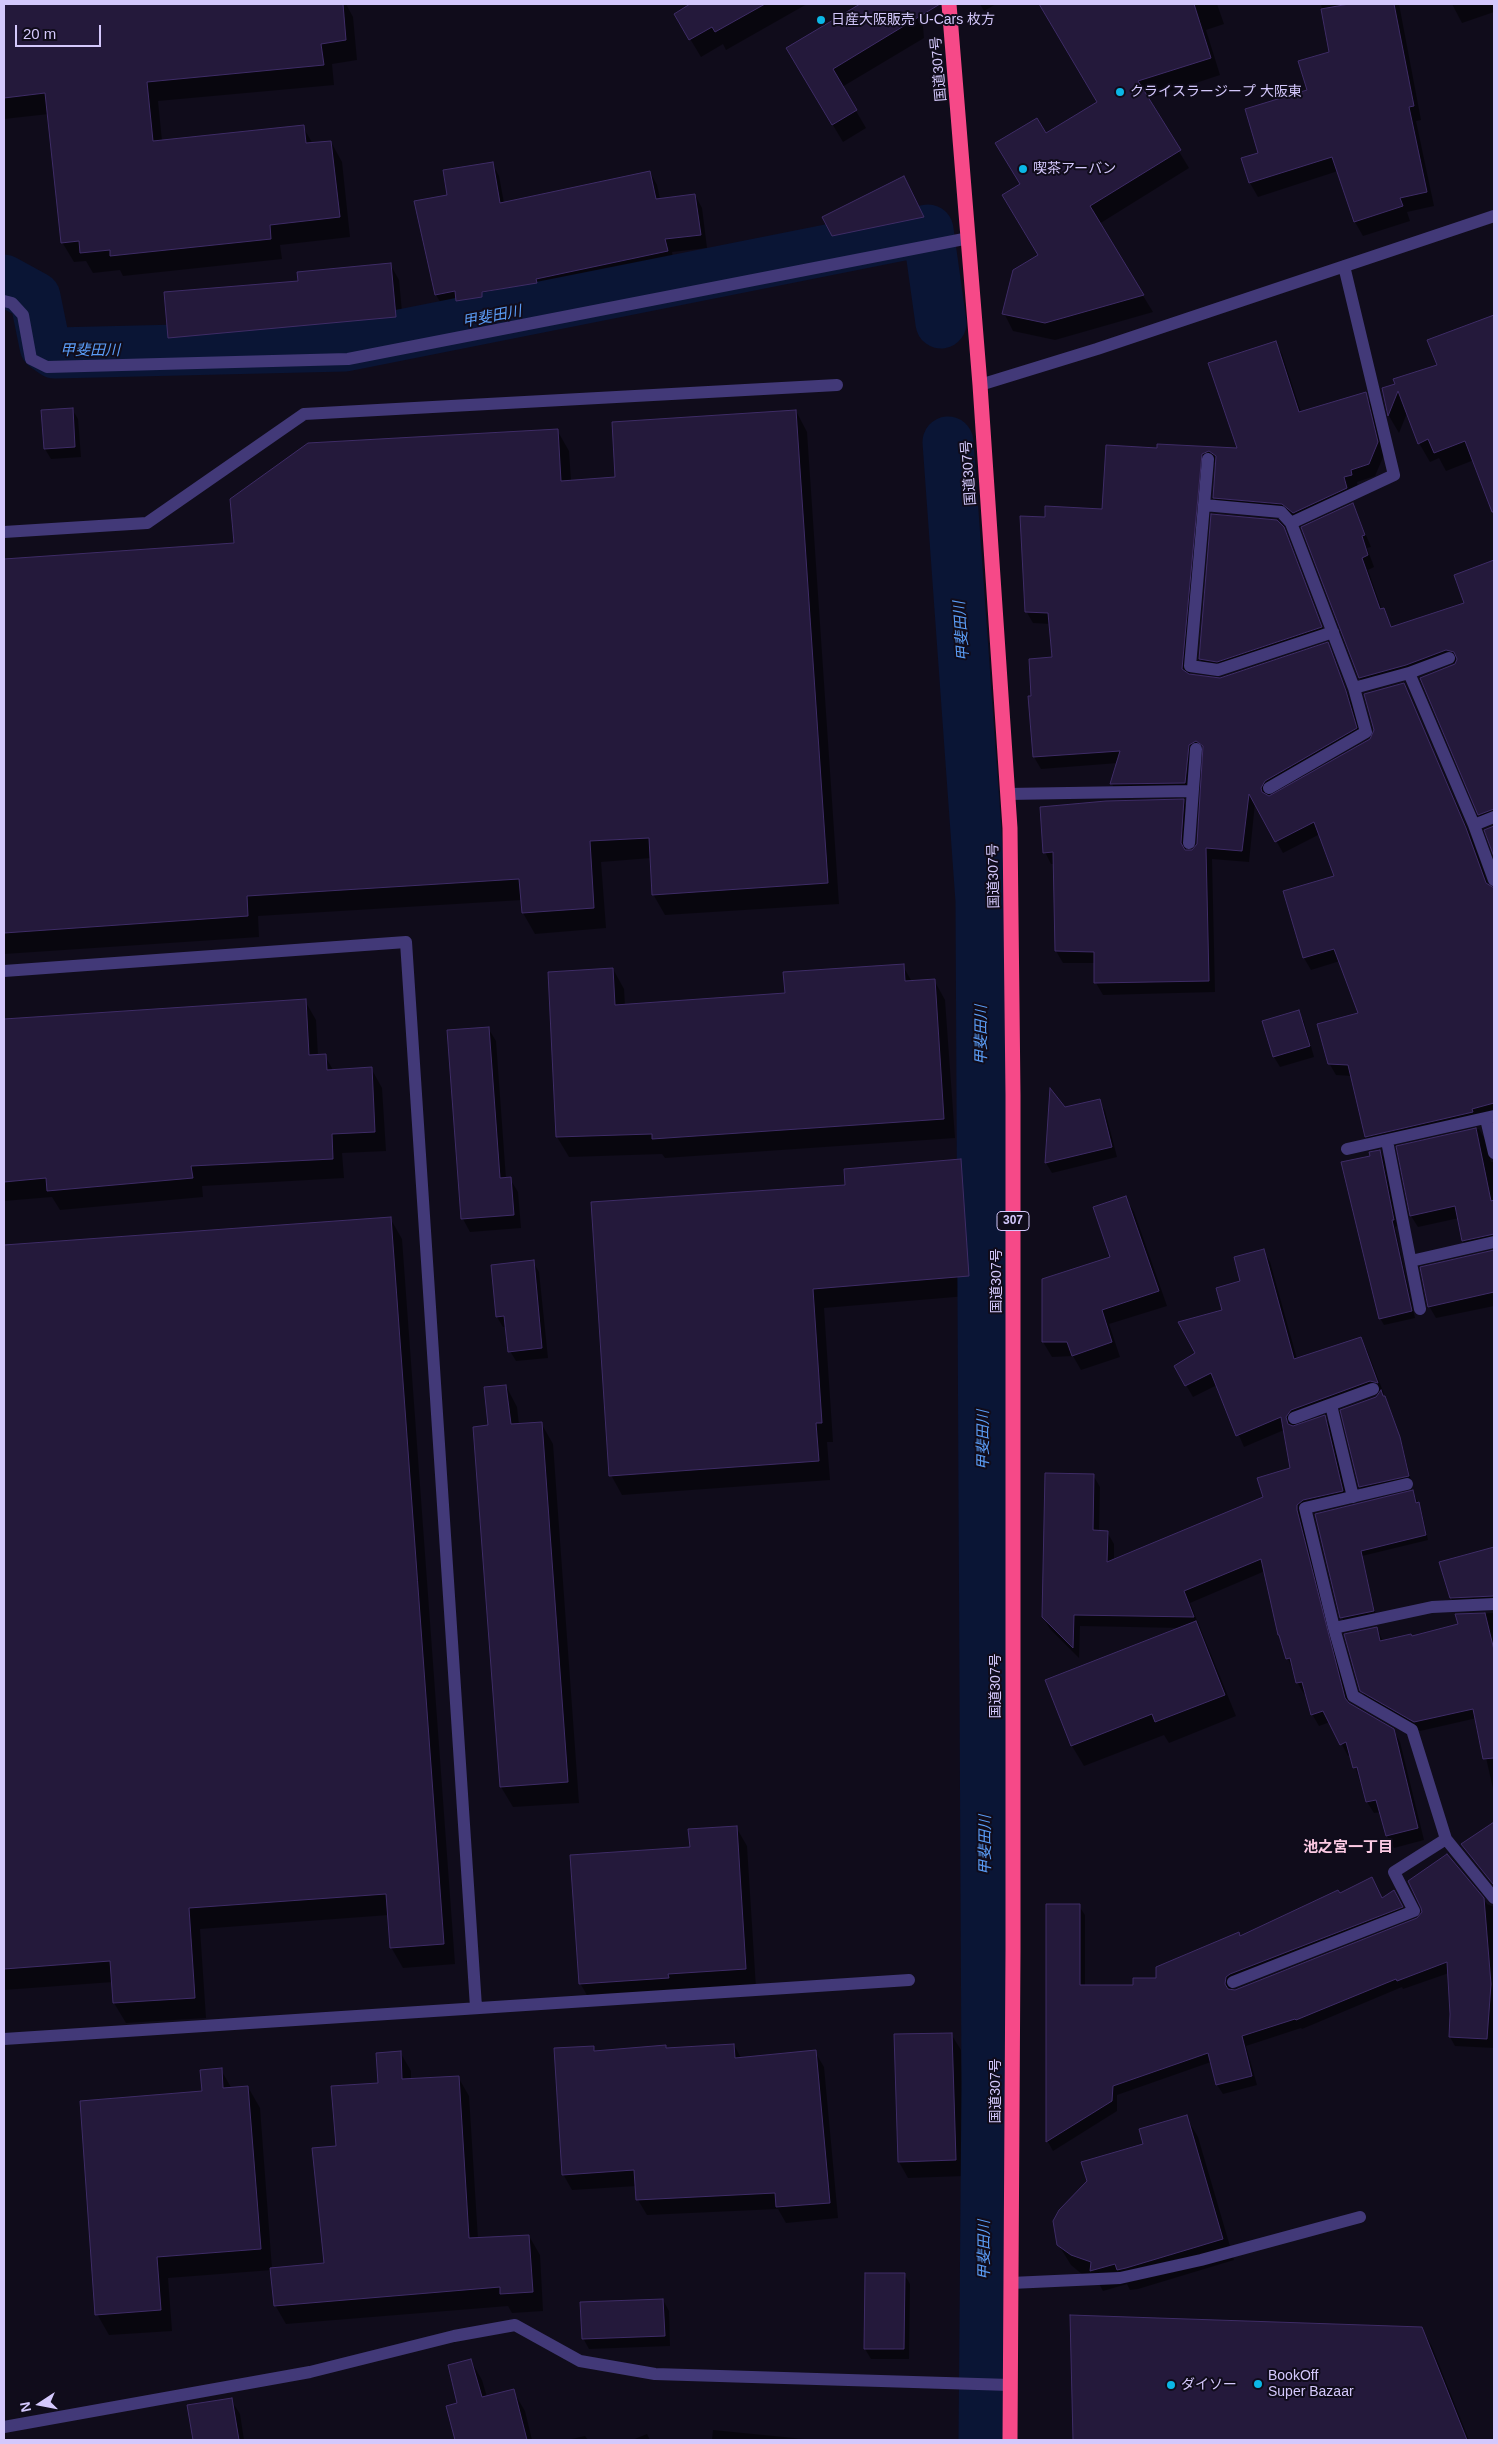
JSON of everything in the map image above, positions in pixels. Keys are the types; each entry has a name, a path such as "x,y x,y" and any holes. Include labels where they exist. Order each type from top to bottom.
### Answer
{"highway":[{"name":"国道307号","path":"950,4 980,384 1010,828 1013,1095 1010,2440"}],"street":[{"path":"980,384 1097,349 1494,216"},
{"path":"4,301 12,303 24,315 32,359 47,367 348,359 969,238"},
{"path":"1291,523 1394,474 1344,266"},
{"path":"4,532 147,523 304,414 837,385"},
{"path":"1208,459 1190,666 1218,670 1333,632"},
{"path":"1204,505 1281,512 1291,523 1354,688 1366,732 1270,788"},
{"path":"1354,688 1409,673 1449,658"},
{"path":"1409,673 1474,825 1494,880"},
{"path":"1189,843 1196,749"},
{"path":"1007,794 1192,791"},
{"path":"1474,825 1494,817"},
{"path":"4,971 406,942 476,2006"},
{"path":"1347,1149 1490,1118 1494,1153"},
{"path":"1387,1141 1420,1309"},
{"path":"1411,1261 1494,1242"},
{"path":"1294,1418 1373,1389"},
{"path":"1331,1405 1353,1497"},
{"path":"1407,1484 1305,1508 1334,1628 1353,1696 1412,1730 1446,1839 1494,1898"},
{"path":"1334,1628 1432,1607 1494,1604"},
{"path":"1233,1982 1414,1911 1394,1872 1446,1839"},
{"path":"4,2039 476,2006 909,1980"},
{"path":"1011,2283 1120,2278 1200,2260 1360,2217"},
{"path":"4,2427 310,2372 454,2336 515,2326 580,2361 655,2374 1010,2385"}],"building":[{"path":"4,4 343,4 346,40 321,44 324,65 147,82 153,141 304,125 306,143 331,141 340,217 270,225 271,239 110,256 110,250 80,253 79,241 61,243 45,93 4,98"},
{"path":"690,4 765,4 715,32 712,27 689,40 674,14"},
{"path":"860,4 940,4 833,69 857,110 832,125 786,48"},
{"path":"1039,4 1194,4 1211,58 1138,81 1181,150 1090,206 1144,295 1045,323 1002,314 1013,270 1038,255 1002,195 1020,184 995,143 1037,118 1046,133 1097,102"},
{"path":"1349,4 1394,4 1414,106 1409,107 1427,192 1400,198 1403,206 1354,222 1332,157 1249,183 1241,158 1258,153 1245,109 1307,90 1298,61 1329,52 1321,9"},
{"path":"493,162 500,203 650,171 656,199 695,194 701,235 665,239 668,251 536,279 537,283 482,292 482,297 456,301 455,291 435,295 414,201 447,195 443,170"},
{"path":"904,176 924,217 832,236 822,217"},
{"path":"391,263 396,317 168,338 164,292 298,281 297,272"},
{"path":"1494,315 1494,512 1492,512 1465,441 1434,453 1428,439 1418,444 1398,391 1388,416 1382,388 1395,384 1393,379 1437,365 1427,340"},
{"path":"1276,341 1299,412 1366,392 1378,442 1369,464 1351,470 1352,475 1344,477 1347,488 1293,513 1282,504 1213,498 1216,456 1209,451 1202,454 1182,669 1189,674 1220,678 1328,642 1357,728 1265,781 1261,788 1262,792 1269,796 1370,739 1374,730 1364,694 1404,683 1466,828 1486,883 1494,888 1494,1103 1472,1109 1473,1112 1365,1137 1348,1065 1328,1064 1317,1024 1358,1013 1334,949 1303,958 1283,891 1334,876 1314,822 1275,842 1249,794 1242,851 1206,848 1209,981 1094,983 1094,952 1055,951 1053,852 1043,853 1040,807 1106,801 1184,799 1181,843 1185,850 1192,850 1197,844 1203,746 1196,741 1189,745 1185,783 1110,784 1120,751 1033,757 1028,696 1031,696 1029,659 1052,657 1048,613 1025,612 1020,516 1045,517 1045,506 1102,509 1106,445 1157,448 1157,444 1237,448 1208,363"},
{"path":"73,408 75,447 44,449 41,410"},
{"path":"796,410 828,883 652,895 649,838 590,841 594,908 522,913 519,879 247,896 248,916 4,933 4,559 234,543 230,499 308,443 558,429 561,481 615,477 612,422"},
{"path":"1353,503 1365,535 1362,536 1368,555 1362,558 1380,609 1384,608 1391,627 1464,603 1454,575 1494,560 1494,809 1478,815 1420,678 1455,664 1457,659 1454,652 1446,650 1406,665 1359,678 1301,527"},
{"path":"1211,514 1277,520 1284,527 1322,627 1217,662 1199,659"},
{"path":"1494,826 1494,857 1484,830"},
{"path":"904,964 905,981 935,979 944,1119 652,1139 652,1134 556,1137 548,972 613,968 615,1005 785,993 783,972"},
{"path":"306,999 309,1055 326,1054 327,1070 372,1067 375,1132 332,1134 333,1159 191,1166 193,1178 47,1191 46,1178 4,1182 4,1019"},
{"path":"1299,1010 1310,1046 1273,1057 1262,1021"},
{"path":"489,1027 500,1178 511,1177 514,1215 461,1219 447,1030"},
{"path":"1050,1088 1065,1107 1100,1099 1112,1147 1045,1163"},
{"path":"1476,1128 1491,1201 1494,1200 1494,1234 1462,1241 1455,1206 1410,1216 1396,1146"},
{"path":"1380,1150 1394,1220 1392,1220 1412,1311 1379,1319 1341,1162 1370,1156 1369,1152"},
{"path":"961,1159 969,1276 813,1289 822,1423 816,1423 819,1461 609,1476 591,1202 845,1185 844,1169"},
{"path":"1126,1196 1159,1291 1102,1310 1112,1342 1072,1356 1067,1342 1042,1342 1042,1279 1110,1257 1093,1207"},
{"path":"391,1217 444,1944 390,1948 386,1894 189,1908 195,1998 113,2003 110,1961 4,1969 4,1245"},
{"path":"1264,1249 1294,1359 1361,1337 1378,1383 1370,1381 1291,1410 1286,1417 1288,1424 1293,1426 1325,1415 1343,1491 1303,1500 1297,1505 1297,1510 1345,1698 1349,1703 1394,1729 1418,1828 1386,1836 1376,1800 1366,1802 1357,1767 1353,1768 1346,1742 1340,1745 1323,1711 1311,1715 1302,1682 1296,1683 1290,1658 1286,1659 1278,1635 1261,1559 1184,1591 1194,1617 1074,1615 1073,1648 1042,1617 1045,1473 1094,1474 1093,1530 1108,1531 1107,1562 1263,1497 1257,1478 1290,1468 1281,1417 1236,1436 1211,1373 1185,1386 1174,1366 1195,1353 1178,1322 1222,1310 1216,1288 1240,1281 1234,1257"},
{"path":"1494,1250 1494,1292 1428,1307 1420,1267"},
{"path":"534,1260 542,1348 508,1352 504,1316 496,1317 491,1265"},
{"path":"506,1385 511,1424 542,1422 568,1782 500,1787 473,1427 488,1425 484,1387"},
{"path":"1381,1390 1400,1437 1409,1476 1359,1487 1340,1410 1376,1397"},
{"path":"1413,1490 1416,1503 1419,1502 1426,1535 1361,1551 1374,1611 1340,1618 1315,1514"},
{"path":"1494,1547 1494,1596 1450,1598 1439,1562"},
{"path":"1485,1613 1494,1650 1494,1758 1483,1759 1473,1709 1414,1722 1360,1691 1344,1634 1377,1627 1380,1641 1411,1634 1412,1636 1458,1624 1455,1614"},
{"path":"1196,1621 1225,1695 1155,1722 1152,1714 1071,1746 1045,1680"},
{"path":"1494,1822 1494,1883 1493,1884 1461,1844"},
{"path":"737,1826 746,1969 668,1974 669,1978 579,1984 570,1855 690,1847 688,1829"},
{"path":"1447,1854 1484,1898 1491,1984 1487,2039 1449,2037 1450,2014 1447,1962 1397,1981 1396,1979 1296,2020 1242,2036 1252,2076 1216,2085 1208,2053 1113,2086 1112,2101 1046,2142 1046,1904 1080,1904 1080,1985 1133,1985 1133,1978 1156,1978 1156,1967 1239,1932 1240,1936 1338,1890 1340,1893 1372,1877 1382,1898 1394,1890 1403,1907 1230,1974 1226,1977 1225,1984 1228,1989 1235,1990 1417,1918 1422,1912 1408,1881"},
{"path":"952,2033 956,2160 898,2162 894,2034"},
{"path":"734,2044 735,2058 816,2050 830,2203 776,2207 775,2193 636,2200 634,2170 562,2175 554,2048 594,2046 594,2051 666,2045 666,2048"},
{"path":"401,2051 402,2079 459,2076 469,2238 529,2235 533,2292 500,2294 500,2287 274,2306 270,2268 324,2263 312,2148 336,2146 331,2086 378,2083 376,2053"},
{"path":"222,2068 223,2088 248,2086 261,2249 157,2257 161,2310 95,2315 80,2101 202,2091 200,2070"},
{"path":"1187,2115 1223,2239 1126,2268 1117,2270 1115,2264 1090,2271 1091,2262 1071,2255 1057,2245 1053,2221 1059,2210 1087,2181 1081,2162 1143,2144 1139,2129"},
{"path":"865,2273 905,2273 904,2349 864,2349"},
{"path":"663,2299 665,2336 582,2339 580,2302"},
{"name":"BookOff Super Bazaar","path":"1070,2315 1422,2327 1467,2440 1073,2440"},
{"path":"471,2359 482,2397 514,2389 527,2440 455,2440 446,2406 457,2403 448,2365"},
{"path":"232,2398 239,2440 193,2440 187,2405"}],"waterway":[{"name":"甲斐田川","path":"4,280 35,297 45,346 55,353 345,346 928,230 941,323"},
{"name":"甲斐田川","path":"948,442 981,901 987,2083 984,2440"}],"place":[{"name":"日産大阪販売 U-Cars 枚方","path":"821,20"},
{"name":"クライスラージープ 大阪東","path":"1120,92"},
{"name":"喫茶アーバン","path":"1023,169"},
{"name":"BookOff Super Bazaar","path":"1258,2384"},
{"name":"ダイソー","path":"1171,2385"}],"district":[{"name":"池之宮一丁目","path":"1348,1848"}]}
